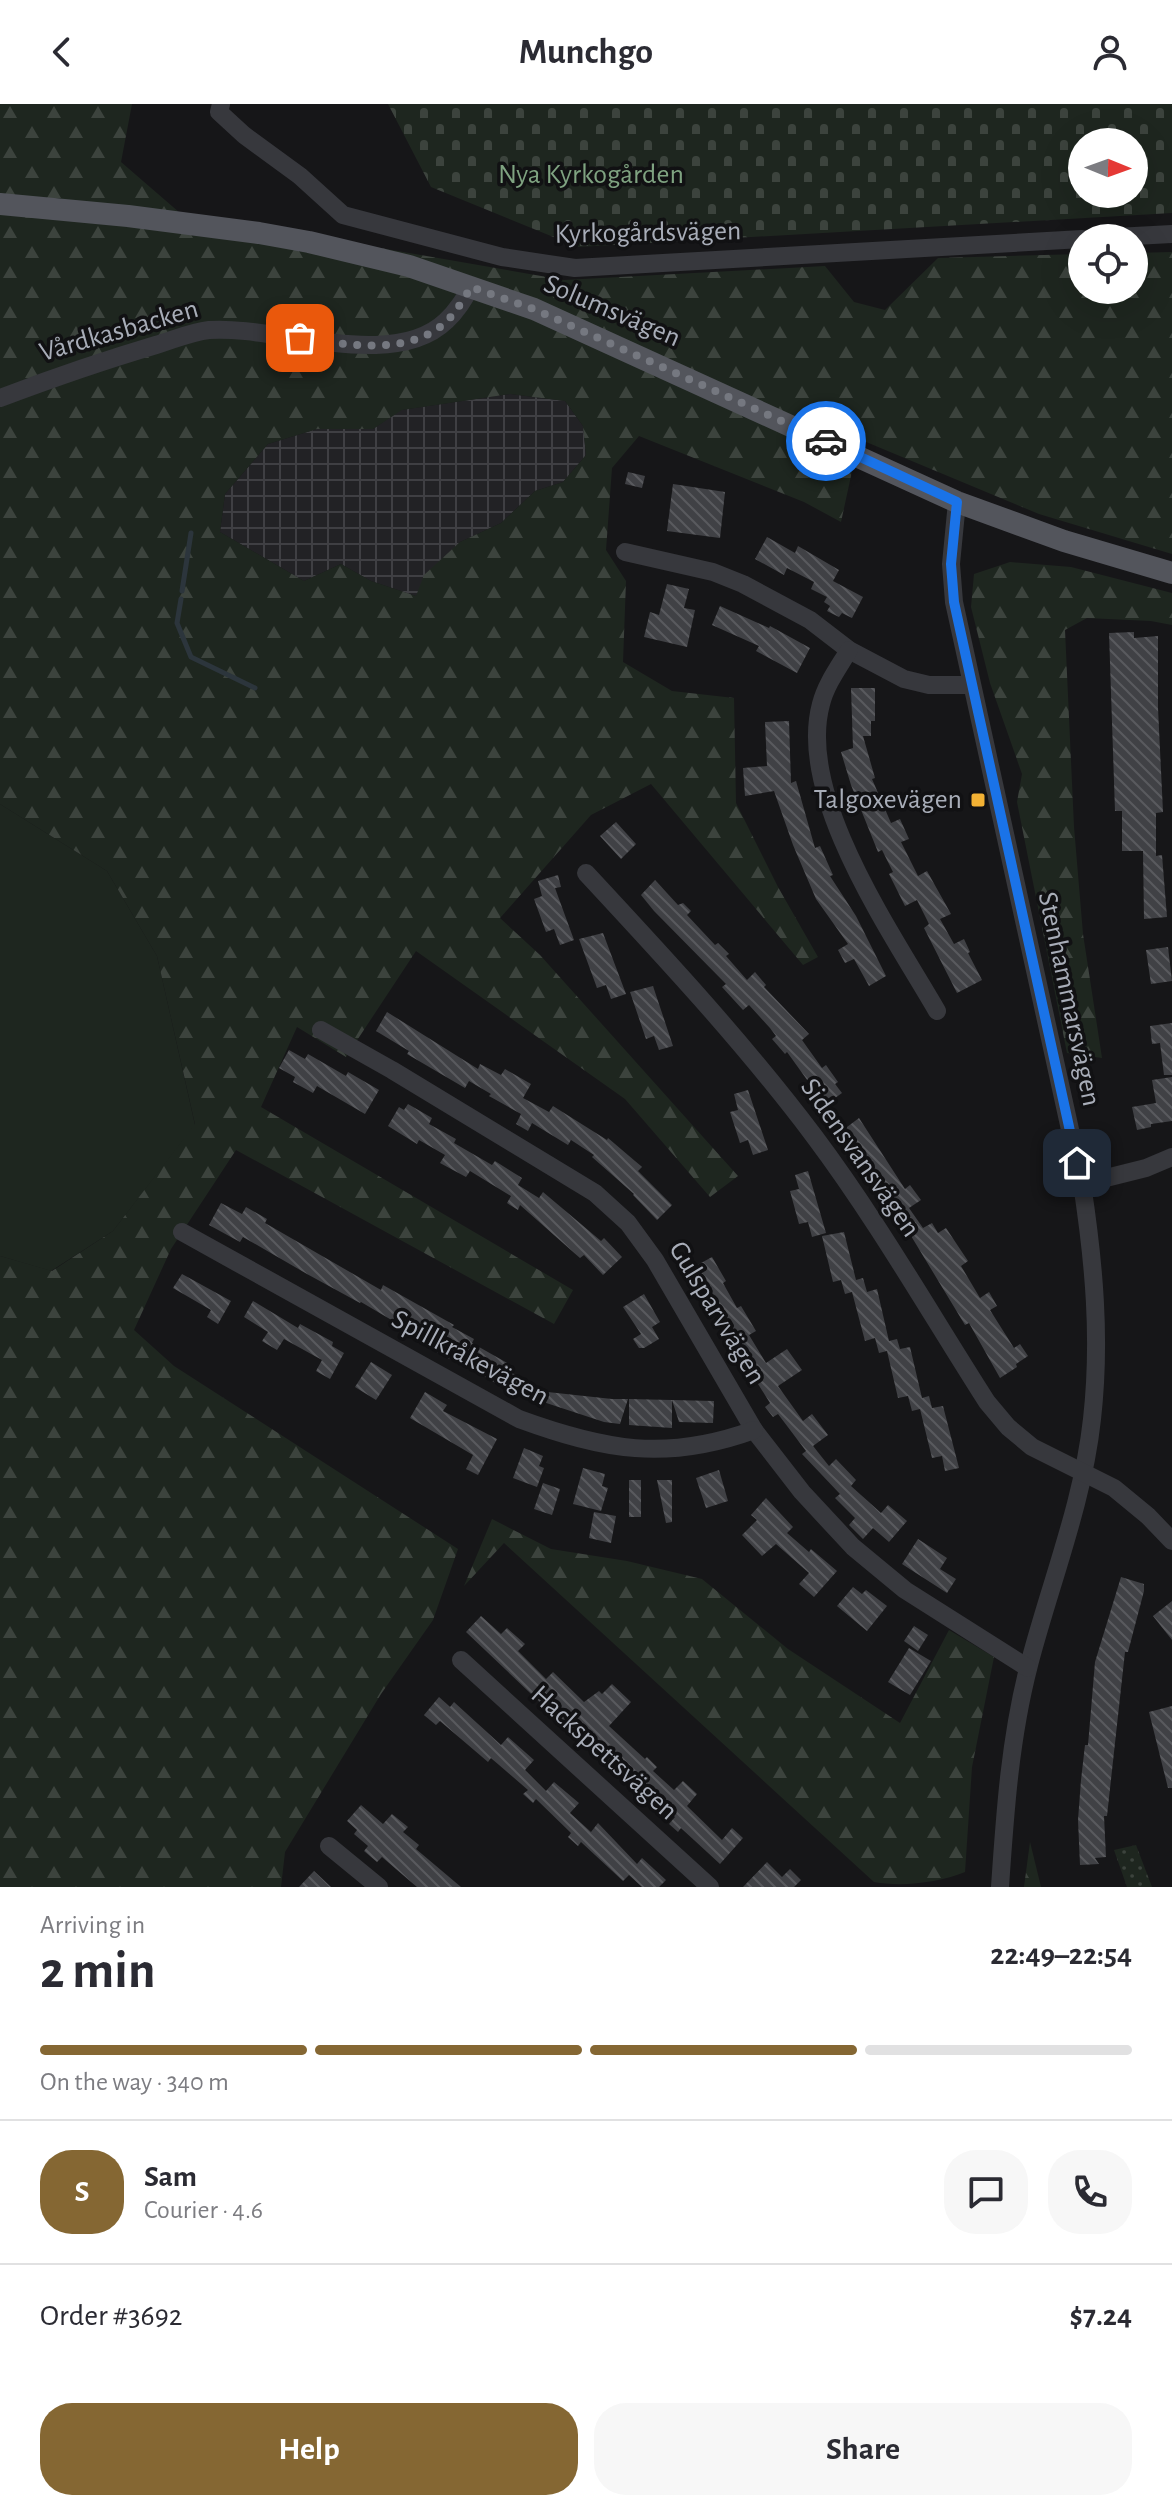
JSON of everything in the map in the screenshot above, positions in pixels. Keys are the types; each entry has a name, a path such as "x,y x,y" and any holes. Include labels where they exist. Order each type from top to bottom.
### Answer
{"main road":[{"name":"Solumsvägen","path":"0,204 128,216 309,242 409,266 534,309 957,502 1064,541 1172,573"}],"street":[{"name":"Kyrkogårdsvägen","path":"221,104 219,112 244,135 300,176 343,215 502,257 575,268 1068,240"},
{"path":"1148,235 1172,234"},
{"name":"Vårdkasbacken","path":"0,398 90,364 206,330 346,344 378,345 407,341 432,332 445,323 471,287"},
{"name":"Stenhammarsvägen","path":"957,502 952,535 954,602 1082,1184 1093,1253 1097,1328 1092,1422 1083,1470 1028,1668 1007,1793 1000,1887"},
{"path":"625,552 713,572 743,584 810,620 849,650 917,683 971,685"},
{"path":"849,650 821,703 817,730 821,779 860,876 937,1011"},
{"name":"Sidensvansvägen","path":"586,873 711,1009 815,1137 876,1226 987,1402 1008,1427 1032,1447 1114,1488 1172,1541"},
{"name":"Gulsparvvägen","path":"321,1030 595,1193 628,1223 655,1260 754,1430 802,1492 853,1547 905,1590 1028,1668"},
{"path":"1082,1184 1146,1168 1172,1157"},
{"name":"Spillkråkevägen","path":"182,1232 519,1419 570,1438 635,1448 684,1449 719,1443 754,1430"},
{"name":"Hackspettsvägen","path":"461,1660 710,1887"},
{"path":"329,1846 379,1887"}],"shaded area":[{"path":"510,394 565,401 583,426 586,455 563,482 535,491 501,523 460,542 416,596 371,581 341,564 304,581 220,532 225,494 268,444 317,429 373,429 401,410"}],"green space":[{"path":"0,104 132,104 121,162 180,213 564,280 825,266 854,302 885,310 938,258 1068,254 1068,304 1148,304 1148,253 1172,252 1172,554 1039,514 859,439 841,522 804,502 639,436 612,468 606,550 626,581 623,662 672,691 734,698 736,803 778,887 818,957 803,965 651,784 591,815 500,918 540,955 738,1176 710,1197 625,1099 416,951 346,1057 297,1027 261,1107 573,1290 554,1324 236,1150 171,1249 134,1330 174,1366 458,1549 433,1620 381,1694 285,1852 281,1887 0,1887 0,1256 52,1271 113,1231 195,1124 157,956 107,871 0,804","holes":["510,394 565,401 583,426 586,455 563,482 535,491 501,523 460,542 424,575 416,596 371,581 341,564 304,581 220,532 225,494 268,444 317,429 373,429 402,410"]},
{"name":"Nya Kyrkogården","path":"388,104 1172,104 1172,213 578,247 431,187"},
{"path":"1010,562 1071,567 1172,593 1172,625 1087,618 1065,630 1074,827 1083,934 1102,1058 1067,1053 1017,802 1022,774 990,683 971,607 974,574"},
{"path":"0,804 107,871 157,956 195,1125 113,1231 51,1271 0,1256"},
{"path":"492,1519 551,1549 627,1561 702,1579 788,1649 900,1723 949,1630 994,1657 972,1767 965,1872 920,1883 874,1882 504,1543 464,1586"},
{"path":"1030,1842 1041,1887 1024,1887"},
{"path":"1136,1845 1152,1887 1127,1887 1114,1850"}],"building":[{"path":"628,472 645,476 642,488 625,484"},
{"path":"673,484 725,492 720,538 667,531"},
{"path":"767,537 795,553 798,546 839,570 833,581 863,597 852,618 842,613 839,617 827,611 830,606 824,602 827,597 811,589 814,582 787,568 784,575 755,559"},
{"path":"667,584 689,589 684,608 695,610 687,647 644,637 650,612 659,615"},
{"path":"720,606 770,626 810,648 797,673 756,651 759,646 712,625"},
{"path":"1134,632 1134,638 1158,636 1163,812 1156,813 1156,856 1162,855 1167,917 1144,919 1143,851 1122,851 1122,811 1115,811 1109,633"},
{"path":"851,688 875,688 875,721 871,721 871,736 863,736 875,778 872,779 891,823 900,819 909,839 901,842 918,876 927,871 951,914 940,919 954,944 964,939 982,980 957,993 924,928 929,924 917,900 905,906 889,874 893,872 882,850 878,852 851,785 841,752 853,748"},
{"path":"789,721 791,783 796,781 815,848 820,846 833,875 830,876 856,916 886,976 869,986 854,959 845,963 838,950 848,944 816,899 774,791 745,796 743,768 767,766 765,722"},
{"path":"616,822 636,844 621,859 600,836"},
{"path":"558,875 561,887 555,888 574,940 560,945 554,929 546,932 534,899 542,896 538,881"},
{"path":"655,880 678,905 683,903 691,911 687,915 715,945 718,943 729,954 726,956 747,980 755,972 766,985 764,987 809,1034 802,1040 822,1068 826,1065 842,1093 828,1103 820,1093 818,1095 787,1052 785,1054 772,1039 776,1036 770,1028 749,1005 743,1010 722,987 726,984 654,911 641,895"},
{"path":"603,933 626,994 611,999 606,985 597,988 579,939"},
{"path":"1168,947 1172,981 1151,984 1146,950"},
{"path":"653,986 673,1046 659,1050 654,1036 646,1039 630,992"},
{"path":"387,1012 478,1069 480,1064 501,1075 505,1069 531,1084 523,1098 549,1112 553,1106 608,1138 642,1167 638,1171 672,1205 657,1220 634,1194 592,1157 594,1155 571,1140 568,1145 532,1123 528,1131 516,1124 521,1114 489,1096 491,1094 469,1081 465,1088 407,1054 409,1051 376,1031"},
{"path":"1172,1023 1172,1075 1164,1075 1160,1043 1152,1044 1150,1026"},
{"path":"289,1050 305,1059 308,1054 346,1076 348,1072 379,1090 365,1114 317,1086 313,1093 293,1082 295,1077 279,1068"},
{"path":"1172,1077 1172,1121 1137,1130 1132,1107 1156,1103 1152,1080"},
{"path":"748,1090 768,1150 753,1155 748,1140 740,1143 730,1112 738,1110 734,1094"},
{"path":"408,1104 432,1118 429,1124 456,1139 454,1143 492,1165 495,1161 522,1178 518,1185 539,1198 543,1192 601,1241 604,1238 622,1257 603,1275 584,1255 580,1258 520,1205 518,1210 507,1203 511,1196 470,1171 466,1177 440,1163 445,1155 419,1140 417,1144 388,1126 399,1107 404,1110"},
{"path":"859,1118 905,1189 910,1185 921,1200 909,1208 923,1228 932,1223 938,1233 946,1228 968,1261 961,1266 980,1298 989,1292 997,1306 990,1310 1014,1348 1020,1344 1028,1356 1000,1378 969,1323 965,1325 905,1226 876,1185 879,1183 843,1130"},
{"path":"808,1171 826,1233 812,1237 808,1222 799,1224 790,1191 799,1189 795,1175"},
{"path":"221,1203 242,1214 246,1207 267,1219 265,1223 381,1290 383,1285 454,1325 452,1327 474,1339 472,1343 509,1364 506,1370 522,1378 514,1394 450,1356 449,1359 419,1342 422,1338 361,1302 243,1237 240,1242 209,1225"},
{"path":"844,1232 856,1280 863,1278 867,1292 877,1289 889,1341 897,1339 900,1349 910,1347 922,1398 929,1396 932,1408 943,1406 959,1468 945,1471 942,1456 932,1458 920,1409 912,1411 908,1396 898,1398 887,1351 879,1353 875,1338 865,1341 852,1292 845,1294 841,1280 833,1282 822,1236"},
{"path":"712,1257 737,1308 741,1306 756,1331 749,1335 766,1363 787,1349 802,1370 778,1386 803,1421 812,1414 828,1435 813,1446 829,1466 836,1459 856,1480 851,1486 881,1513 888,1505 907,1521 889,1542 873,1528 863,1539 849,1525 855,1518 835,1498 840,1494 802,1454 806,1451 778,1414 773,1417 765,1407 770,1403 751,1373 754,1371 721,1318 724,1316 692,1268"},
{"path":"182,1274 231,1301 218,1324 207,1317 211,1310 173,1288"},
{"path":"644,1294 660,1322 652,1327 659,1339 639,1348 633,1339 641,1334 623,1307"},
{"path":"253,1301 298,1328 300,1324 333,1342 332,1346 344,1353 330,1379 316,1371 322,1360 284,1339 277,1350 262,1341 268,1332 244,1317"},
{"path":"371,1362 392,1375 376,1400 355,1387"},
{"path":"520,1389 628,1399 620,1424 604,1422 519,1394"},
{"path":"425,1392 447,1405 443,1411 497,1439 478,1475 466,1469 473,1455 410,1418"},
{"path":"629,1399 672,1400 672,1428 629,1425"},
{"path":"672,1400 714,1401 713,1423 679,1422"},
{"path":"524,1448 543,1456 539,1466 544,1468 537,1487 513,1478"},
{"path":"583,1468 605,1474 602,1486 608,1488 601,1511 573,1504"},
{"path":"719,1470 728,1501 706,1508 696,1478"},
{"path":"629,1480 641,1480 641,1517 629,1517"},
{"path":"657,1480 672,1480 672,1522 666,1523"},
{"path":"543,1483 560,1489 552,1515 534,1509"},
{"path":"766,1498 793,1527 787,1533 837,1571 814,1597 799,1584 809,1573 776,1544 762,1556 742,1535 757,1520 751,1515"},
{"path":"594,1512 616,1516 611,1543 589,1538"},
{"path":"918,1539 947,1558 940,1569 956,1579 947,1593 902,1564"},
{"path":"1121,1577 1144,1584 1144,1591 1128,1652 1125,1652 1107,1816 1104,1816 1106,1857 1095,1858 1099,1864 1080,1865 1078,1820 1095,1662"},
{"path":"853,1587 862,1594 866,1590 887,1606 867,1631 837,1606"},
{"path":"1172,1601 1172,1640 1153,1616"},
{"path":"481,1616 501,1634 507,1628 525,1644 518,1651 546,1679 553,1672 584,1702 599,1691 602,1694 612,1684 631,1702 609,1726 645,1759 647,1757 657,1767 653,1771 674,1790 683,1781 697,1794 687,1806 722,1840 732,1828 743,1838 720,1864 681,1828 678,1832 669,1824 675,1817 631,1774 626,1779 590,1746 588,1748 466,1632"},
{"path":"914,1626 928,1635 918,1651 904,1641"},
{"path":"909,1648 931,1661 910,1695 888,1682"},
{"path":"439,1697 450,1707 454,1702 501,1745 508,1737 534,1760 525,1770 546,1791 554,1782 579,1803 570,1813 591,1832 598,1823 637,1864 642,1858 666,1880 659,1887 642,1887 629,1875 623,1881 581,1842 578,1846 568,1837 571,1833 536,1799 533,1803 523,1794 528,1790 491,1758 488,1762 440,1721 436,1725 424,1715"},
{"path":"1172,1706 1172,1788 1168,1788 1149,1712"},
{"path":"361,1805 383,1824 392,1814 408,1827 403,1832 419,1845 416,1849 461,1887 417,1887 382,1857 377,1862 364,1851 368,1846 354,1834 357,1830 347,1821"},
{"path":"767,1862 782,1877 790,1869 801,1880 794,1887 743,1887"},
{"path":"314,1871 331,1887 299,1887"}],"waterway":[{"path":"182,591 191,533"},
{"path":"181,599 177,623 191,657 255,688"}],"way so far":[{"path":"300,338 378,345 407,341 432,332 445,323 471,287 534,309 826,441"}],"place":[{"name":"Talgoxevägen","path":"978,800"}],"route":[{"path":"826,441 957,502 951,564 954,602 1077,1163"}]}
